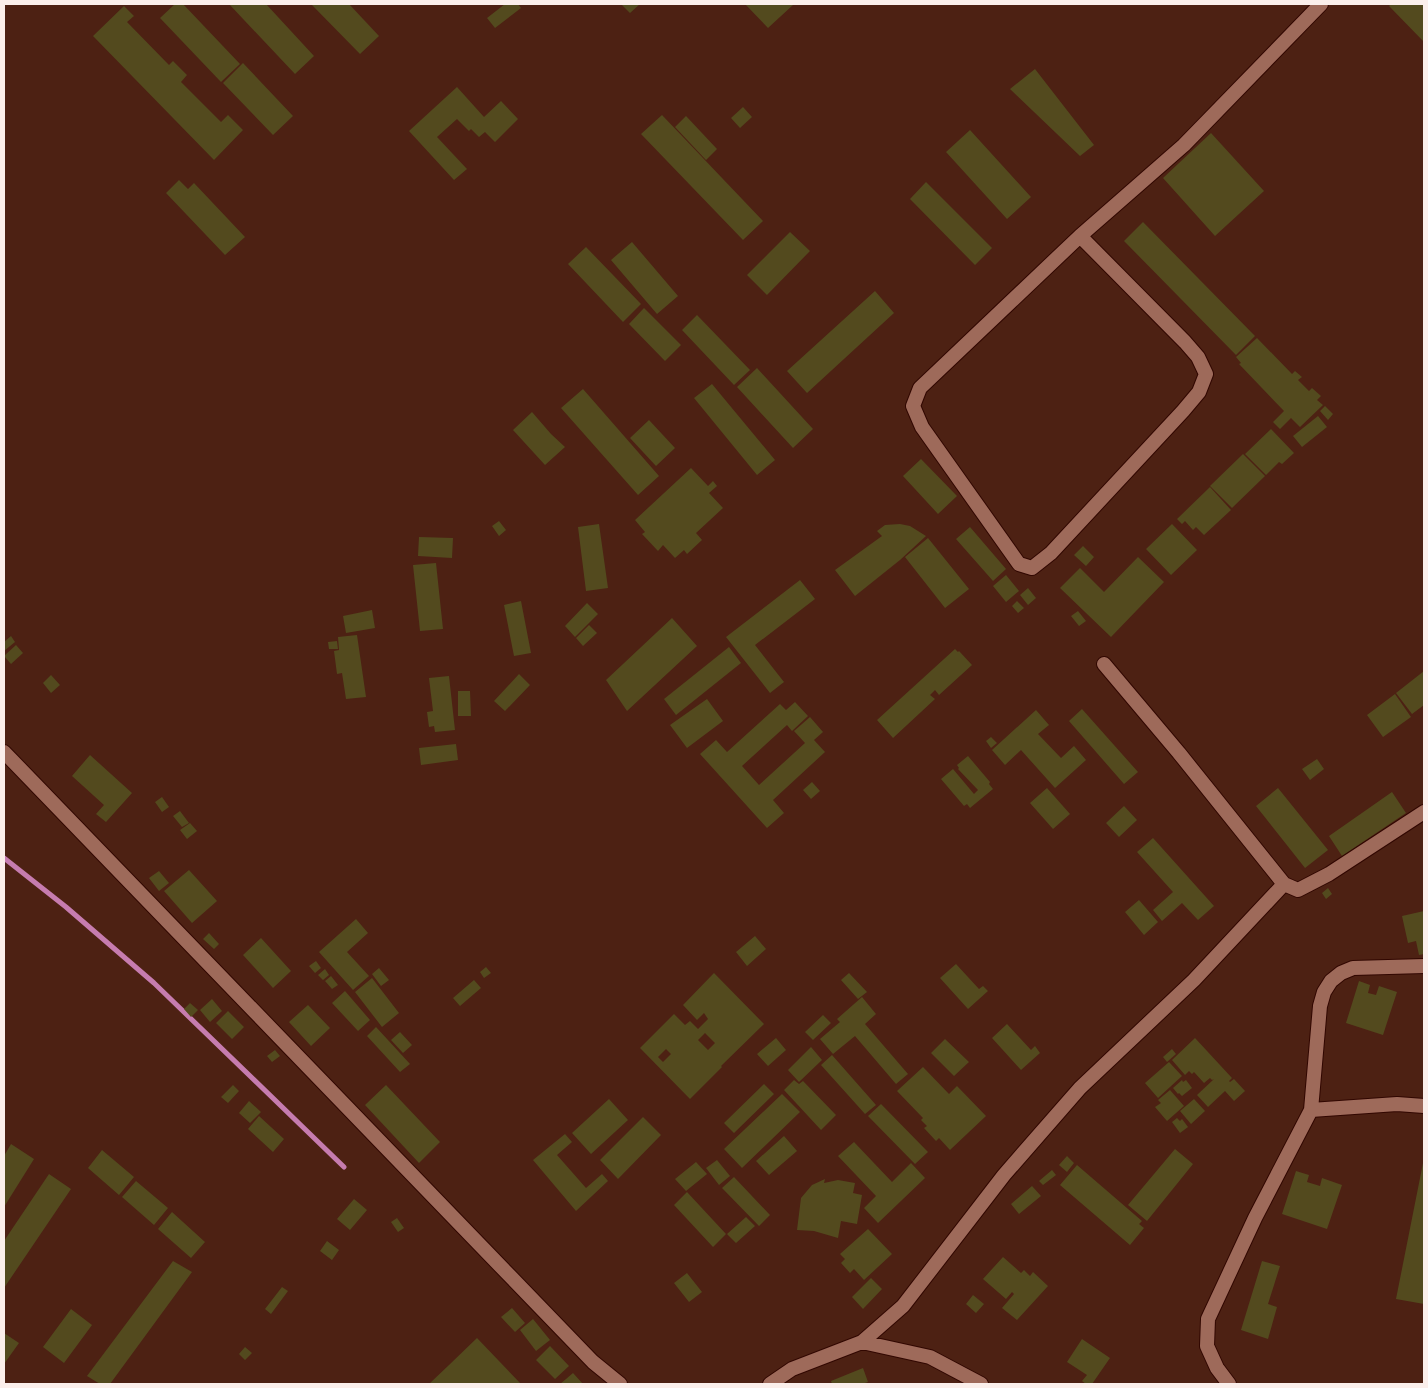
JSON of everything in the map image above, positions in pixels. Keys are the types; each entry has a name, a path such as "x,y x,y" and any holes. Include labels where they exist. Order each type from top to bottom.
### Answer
{"street":[{"path":"1080,236 1186,342 1198,357 1206,374 1199,392 1183,411 1051,553 1032,568 1019,564 922,427 913,406 920,388 1080,236 1184,145 1321,4"},
{"path":"1104,664 1179,753 1284,884 1298,890 1329,874 1424,812"},
{"path":"4,752 593,1362 620,1384"},
{"path":"770,1384 792,1369 862,1342 903,1306 1004,1174 1080,1088 1194,980 1284,884"},
{"path":"1229,1384 1217,1368 1207,1346 1208,1319 1255,1218 1310,1110 1320,1006 1324,992 1331,981 1353,968 1424,966"},
{"path":"1310,1110 1397,1104 1424,1106"},
{"path":"862,1342 930,1357 981,1384"},
{"path":"593,1362 602,1384"}],"building":[{"path":"175,4 183,4 240,64 221,82 160,18"},
{"path":"229,4 266,4 314,56 295,74"},
{"path":"311,4 349,4 379,36 360,54"},
{"path":"505,4 518,4 521,8 495,28 487,18"},
{"path":"621,4 640,4 630,13"},
{"path":"745,4 792,4 793,5 768,28"},
{"path":"1391,4 1424,4 1424,42 1389,6"},
{"path":"124,6 134,16 127,22 169,65 173,61 187,75 181,82 221,122 228,115 243,130 214,160 93,36"},
{"path":"243,63 293,116 273,135 223,83"},
{"path":"1035,69 1094,145 1080,156 1010,89"},
{"path":"457,87 484,117 501,101 518,119 495,142 485,132 479,137 471,129 469,131 457,119 437,137 467,169 454,180 409,131"},
{"path":"743,107 752,117 740,128 731,118"},
{"path":"662,115 763,221 743,240 641,134"},
{"path":"686,116 717,149 706,160 675,127"},
{"path":"970,130 1031,197 1007,219 946,152"},
{"path":"1211,133 1264,191 1215,236 1163,178"},
{"path":"179,180 188,189 194,183 245,237 225,255 166,193"},
{"path":"926,182 992,248 975,265 910,199"},
{"path":"1143,222 1255,336 1236,355 1124,241"},
{"path":"790,232 810,251 767,295 747,275"},
{"path":"632,242 678,296 657,314 611,260"},
{"path":"586,247 641,304 623,322 568,264"},
{"path":"875,291 894,313 807,393 787,371"},
{"path":"644,308 681,345 665,361 629,324"},
{"path":"697,315 750,370 734,385 682,330"},
{"path":"1257,338 1292,374 1295,371 1302,377 1298,380 1309,391 1312,388 1321,396 1317,400 1323,405 1300,427 1291,418 1280,429 1273,422 1284,411 1239,364 1241,363 1236,357"},
{"path":"757,368 813,429 793,448 737,387"},
{"path":"712,384 775,460 757,475 694,398"},
{"path":"583,389 659,476 638,495 561,408"},
{"path":"1325,406 1333,414 1328,420 1320,411"},
{"path":"532,412 565,447 545,465 513,430"},
{"path":"1318,416 1327,427 1302,447 1293,436"},
{"path":"649,420 675,448 656,466 630,438"},
{"path":"1271,429 1294,453 1282,464 1279,462 1266,475 1245,454"},
{"path":"1243,454 1265,476 1232,508 1210,486"},
{"path":"921,459 957,496 938,514 903,476"},
{"path":"691,468 708,486 713,481 717,486 709,493 723,508 696,533 702,540 687,554 684,550 675,558 663,545 658,551 642,534 645,532 635,520"},
{"path":"1210,487 1231,510 1204,535 1196,527 1193,530 1185,521 1182,524 1177,519"},
{"path":"499,521 506,530 499,536 492,526"},
{"path":"599,524 608,588 586,591 578,527"},
{"path":"900,524 910,526 926,536 900,560 855,596 835,570 882,536 877,531 885,525"},
{"path":"1172,524 1197,550 1171,575 1146,549"},
{"path":"970,527 1006,569 993,581 956,539"},
{"path":"419,537 453,538 452,558 418,556"},
{"path":"928,538 969,589 945,608 905,557"},
{"path":"1083,546 1094,557 1086,566 1074,555"},
{"path":"1138,557 1164,582 1111,637 1060,588 1080,568 1104,592"},
{"path":"436,563 443,629 420,631 413,565"},
{"path":"1006,575 1019,591 1006,602 993,586"},
{"path":"800,580 815,599 755,645 784,682 770,693 726,637"},
{"path":"1028,588 1036,598 1028,605 1020,595"},
{"path":"521,601 531,653 514,656 504,605"},
{"path":"1017,601 1024,608 1018,613 1012,606"},
{"path":"587,603 598,614 575,637 565,626"},
{"path":"372,610 375,628 346,633 343,616"},
{"path":"1078,611 1086,621 1079,626 1071,616"},
{"path":"672,618 697,646 627,711 606,680"},
{"path":"589,625 597,633 583,646 576,638"},
{"path":"357,635 366,697 346,699 342,673 337,674 334,651 339,650 338,637"},
{"path":"11,636 15,642 4,651 4,642"},
{"path":"337,641 338,649 329,649 328,642"},
{"path":"16,645 23,653 11,664 4,656"},
{"path":"729,647 741,663 676,715 664,699"},
{"path":"955,649 972,665 939,695 935,690 930,695 935,699 893,738 877,720"},
{"path":"1424,671 1424,705 1412,714 1396,693"},
{"path":"519,674 530,685 505,711 494,701"},
{"path":"51,675 60,685 51,693 43,683"},
{"path":"449,676 455,730 435,732 434,726 429,727 427,712 433,711 429,678"},
{"path":"458,691 470,691 471,716 458,716"},
{"path":"1395,694 1411,717 1383,737 1367,715"},
{"path":"707,699 723,721 687,748 670,725"},
{"path":"795,702 808,716 792,731 787,725 742,766 759,785 805,743 794,731 810,717 823,732 814,740 825,752 773,800 784,813 767,828 700,754 716,740 727,752 780,704 786,710"},
{"path":"1082,709 1138,772 1124,784 1069,721"},
{"path":"1036,710 1049,725 1038,734 1061,758 1074,746 1086,760 1055,788 1021,750 1005,765 992,750"},
{"path":"991,737 997,743 991,748 986,741"},
{"path":"456,744 458,760 421,765 419,748"},
{"path":"90,755 132,793 106,822 96,814 104,805 72,776"},
{"path":"968,756 990,782 989,784 993,789 970,808 967,804 964,806 941,779 953,769 974,794 978,790 958,769 957,765"},
{"path":"1317,759 1324,769 1310,780 1302,769"},
{"path":"812,782 820,791 811,799 803,790"},
{"path":"1047,788 1070,814 1053,829 1030,803"},
{"path":"1278,788 1328,850 1305,868 1256,806"},
{"path":"1392,792 1406,813 1342,856 1329,836"},
{"path":"162,797 169,807 162,812 155,802"},
{"path":"1124,806 1137,820 1119,837 1106,823"},
{"path":"180,811 189,823 182,827 173,816"},
{"path":"190,823 197,831 187,839 180,830"},
{"path":"1153,838 1214,906 1198,920 1182,903 1162,921 1153,910 1173,892 1137,852"},
{"path":"189,870 217,901 192,923 164,891"},
{"path":"159,871 169,883 159,891 149,878"},
{"path":"1328,888 1332,894 1326,899 1322,893"},
{"path":"1139,900 1158,922 1144,935 1125,912"},
{"path":"1424,911 1424,954 1419,955 1416,941 1408,943 1402,916"},
{"path":"356,919 368,933 347,952 369,976 353,990 319,952"},
{"path":"209,933 219,944 214,949 203,939"},
{"path":"755,936 766,949 747,966 736,952"},
{"path":"261,938 291,971 273,988 243,955"},
{"path":"316,961 321,968 315,973 309,966"},
{"path":"956,964 979,989 983,986 988,991 968,1009 940,978"},
{"path":"486,967 491,973 484,978 480,972"},
{"path":"379,968 389,980 381,986 372,974"},
{"path":"325,969 329,975 323,980 318,975"},
{"path":"714,973 764,1024 690,1099 640,1048 674,1014 685,1025 690,1021 698,1029 708,1019 704,1013 697,1020 683,1005","holes":["705,1033 715,1043 708,1050 698,1040","666,1049 671,1054 663,1062 658,1057"]},
{"path":"849,973 867,992 858,999 841,980"},
{"path":"331,976 338,985 332,989 325,981"},
{"path":"372,978 399,1013 382,1027 355,992"},
{"path":"474,980 481,988 460,1006 453,998"},
{"path":"1359,981 1370,985 1368,993 1376,995 1379,986 1397,992 1383,1035 1346,1023"},
{"path":"345,991 370,1020 358,1031 332,1003"},
{"path":"862,997 876,1014 865,1024 908,1074 896,1084 855,1036 833,1054 820,1039 840,1022 837,1019"},
{"path":"212,999 222,1011 210,1022 200,1010"},
{"path":"190,1003 198,1010 191,1017 184,1009"},
{"path":"308,1005 330,1028 311,1046 289,1022"},
{"path":"228,1011 244,1027 232,1039 216,1023"},
{"path":"823,1015 831,1023 813,1040 805,1032"},
{"path":"1007,1024 1031,1050 1035,1046 1040,1053 1021,1070 992,1038"},
{"path":"376,1027 410,1064 400,1072 367,1036"},
{"path":"400,1032 412,1045 403,1053 391,1040"},
{"path":"776,1038 786,1050 768,1066 757,1054"},
{"path":"1195,1038 1232,1078 1229,1081 1234,1079 1245,1091 1234,1101 1225,1091 1208,1107 1197,1095 1214,1079 1210,1078 1204,1083 1194,1072 1192,1074 1189,1071 1185,1075 1172,1060"},
{"path":"945,1039 969,1062 954,1076 931,1053"},
{"path":"811,1047 822,1060 799,1082 788,1070"},
{"path":"1172,1049 1176,1054 1167,1062 1163,1057"},
{"path":"275,1050 280,1056 272,1062 267,1056"},
{"path":"832,1055 876,1105 865,1114 821,1065"},
{"path":"1169,1062 1182,1076 1158,1098 1145,1083"},
{"path":"923,1067 949,1094 957,1086 986,1116 950,1150 939,1138 936,1141 924,1128 927,1126 921,1120 923,1118 897,1091"},
{"path":"794,1080 799,1084 803,1081 836,1115 821,1130 784,1090"},
{"path":"1182,1080 1183,1082 1186,1080 1192,1088 1182,1096 1173,1088"},
{"path":"764,1084 774,1094 734,1133 724,1123"},
{"path":"233,1085 239,1091 228,1103 221,1097"},
{"path":"386,1085 440,1142 419,1163 365,1105"},
{"path":"1170,1090 1184,1106 1167,1121 1155,1107 1161,1103 1158,1100"},
{"path":"782,1094 800,1112 742,1168 724,1149"},
{"path":"609,1099 628,1120 591,1154 572,1133"},
{"path":"1194,1099 1205,1111 1191,1124 1180,1111"},
{"path":"249,1101 261,1112 250,1123 239,1113"},
{"path":"881,1104 928,1152 915,1164 868,1116"},
{"path":"259,1116 284,1139 273,1152 248,1129"},
{"path":"643,1117 661,1135 618,1179 600,1160"},
{"path":"1177,1118 1180,1121 1182,1119 1188,1127 1180,1133 1172,1122"},
{"path":"565,1134 572,1142 557,1155 586,1188 602,1174 608,1181 576,1211 533,1160"},
{"path":"784,1136 797,1151 769,1175 756,1161"},
{"path":"854,1142 892,1182 911,1163 925,1178 878,1223 864,1208 876,1196 838,1156"},
{"path":"11,1144 34,1159 4,1207 4,1156"},
{"path":"1175,1149 1193,1164 1147,1221 1128,1205"},
{"path":"102,1150 134,1177 119,1195 88,1168"},
{"path":"1067,1156 1074,1163 1067,1172 1059,1165"},
{"path":"717,1160 730,1176 719,1185 706,1168"},
{"path":"696,1162 707,1174 686,1191 675,1179"},
{"path":"1424,1163 1424,1304 1396,1299"},
{"path":"1077,1165 1142,1221 1139,1224 1144,1228 1130,1245 1060,1185"},
{"path":"1052,1170 1056,1175 1043,1185 1039,1181"},
{"path":"1296,1171 1309,1175 1307,1182 1320,1186 1322,1178 1342,1185 1327,1229 1282,1214"},
{"path":"49,1174 71,1189 4,1288 4,1241"},
{"path":"734,1177 770,1215 759,1226 722,1188"},
{"path":"825,1179 824,1183 838,1180 855,1183 853,1193 862,1195 857,1224 841,1221 838,1238 814,1231 797,1230 801,1198 812,1185"},
{"path":"136,1181 168,1208 154,1225 122,1197"},
{"path":"1032,1186 1041,1196 1019,1214 1011,1204"},
{"path":"687,1192 726,1234 713,1247 674,1205"},
{"path":"354,1199 367,1210 350,1230 337,1219"},
{"path":"172,1212 205,1242 191,1258 158,1229"},
{"path":"746,1217 755,1226 736,1243 727,1234"},
{"path":"397,1218 404,1228 398,1232 391,1222"},
{"path":"868,1229 892,1254 864,1280 854,1269 850,1273 841,1263 845,1259 840,1254"},
{"path":"327,1241 339,1250 332,1260 320,1251"},
{"path":"1003,1257 1021,1273 1024,1270 1030,1276 1033,1272 1048,1286 1017,1320 1002,1308 1014,1294 1012,1292 1006,1299 983,1279"},
{"path":"173,1261 192,1272 110,1384 100,1384 87,1376"},
{"path":"1262,1261 1280,1266 1268,1304 1277,1307 1268,1339 1241,1330"},
{"path":"687,1273 702,1292 689,1302 674,1283"},
{"path":"871,1278 882,1289 863,1309 852,1297"},
{"path":"282,1287 288,1291 271,1314 265,1309"},
{"path":"973,1295 984,1304 976,1313 966,1304"},
{"path":"512,1308 525,1323 515,1332 501,1317"},
{"path":"71,1309 92,1325 64,1363 43,1347"},
{"path":"533,1319 550,1340 536,1351 520,1330"},
{"path":"4,1333 19,1343 4,1364"},
{"path":"477,1338 521,1384 429,1384 449,1365"},
{"path":"1082,1339 1110,1358 1092,1384 1086,1384 1082,1381 1087,1375 1067,1362"},
{"path":"550,1346 569,1366 555,1379 536,1360"},
{"path":"245,1347 252,1353 245,1360 239,1354"},
{"path":"863,1368 868,1382 862,1384 832,1384 831,1381"},
{"path":"573,1373 583,1384 560,1384 566,1379"}],"waterway":[{"path":"4,858 66,907 154,983 344,1167"}]}
